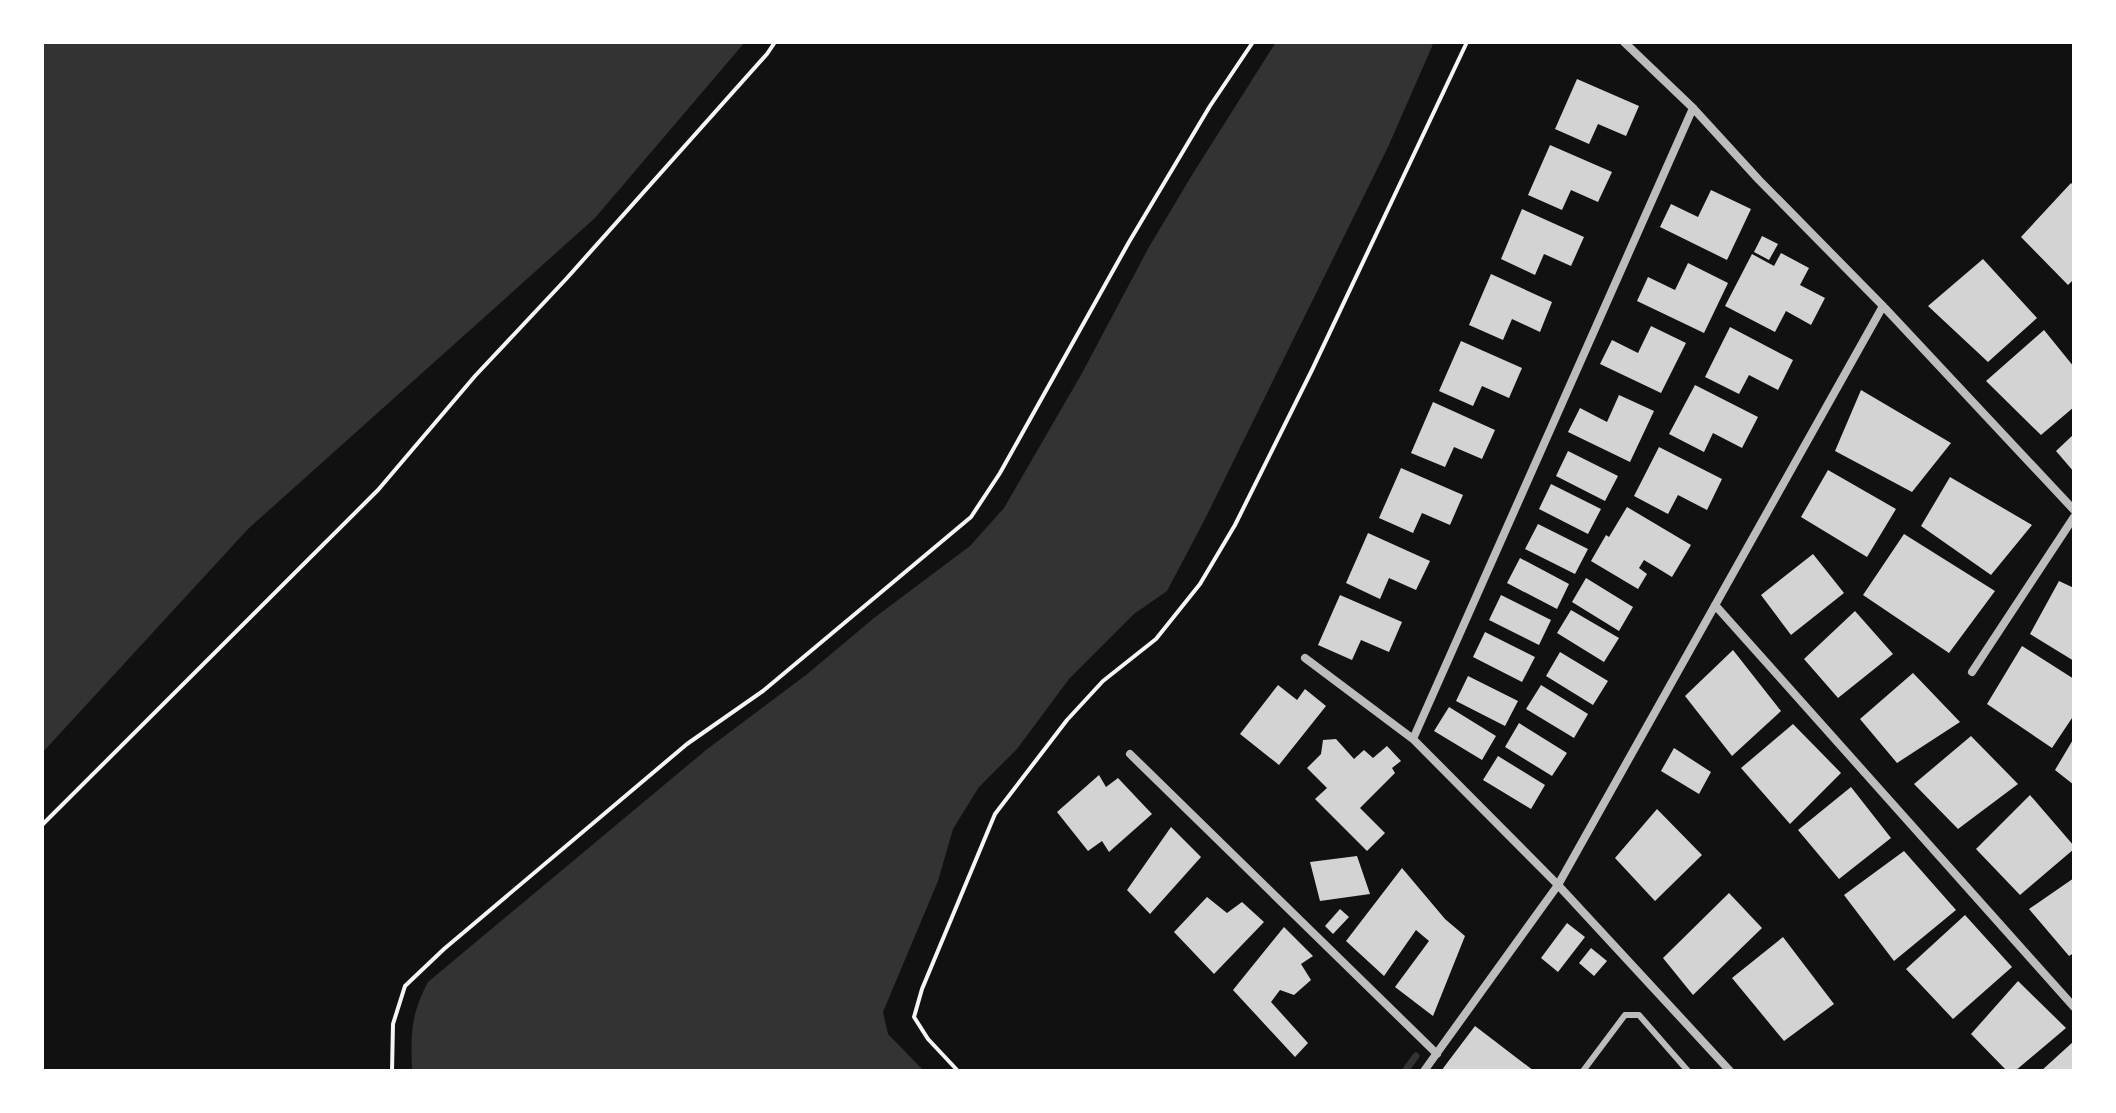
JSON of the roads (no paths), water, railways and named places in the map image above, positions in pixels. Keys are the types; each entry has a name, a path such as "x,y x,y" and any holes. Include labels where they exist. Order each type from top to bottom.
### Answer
{"street":[{"path":"1624,42 1693,108 2074,510"},
{"path":"1413,739 1693,108"},
{"path":"1424,1071 1558,885 1883,306"},
{"path":"1972,672 2074,517"},
{"path":"1715,605 2074,1007"},
{"path":"1305,658 1413,739 1558,885 1730,1071"},
{"path":"1130,754 1437,1054"}],"lane":[{"path":"1583,1071 1625,1015 1639,1015 1688,1071"}],"waterway":[{"path":"1405,1071 1416,1056"}]}
